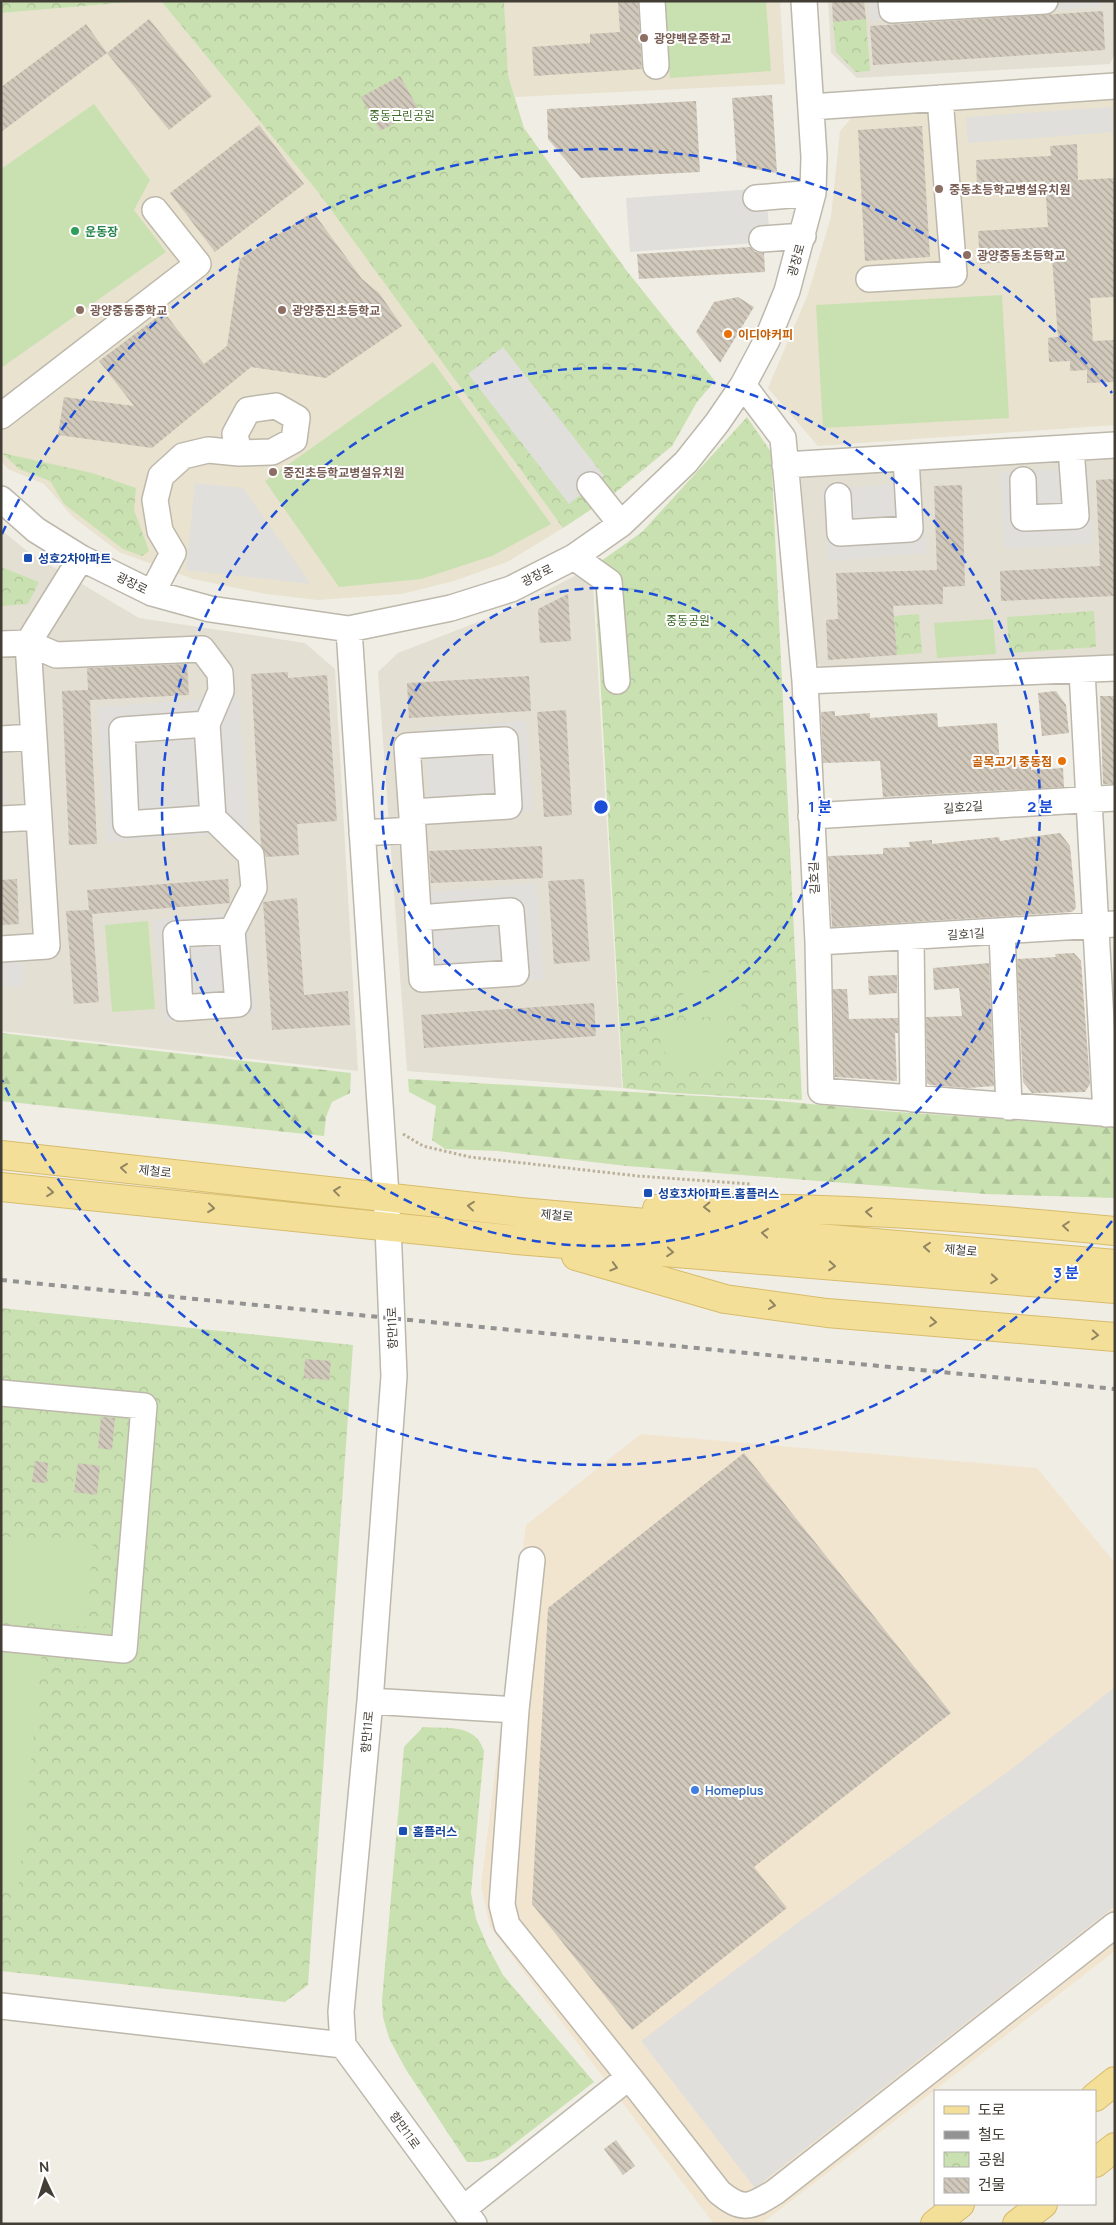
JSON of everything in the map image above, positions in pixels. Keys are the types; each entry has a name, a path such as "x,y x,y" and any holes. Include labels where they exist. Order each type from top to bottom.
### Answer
{"main road":[{"name":"제철로","path":"1,1155 520,1212 1115,1264"},
{"path":"1,1186 517,1240 1115,1290"},
{"path":"520,1212 748,1206 962,1216 1115,1231"},
{"path":"517,1240 726,1299 827,1313 1115,1337"},
{"path":"1096,2096 1115,2081"},
{"path":"1096,2162 1115,2147"},
{"path":"935,2224 959,2205"},
{"path":"1018,2224 1042,2205"}],"street":[{"path":"652,1 656,66"},
{"name":"광장로","path":"1,499 36,530 81,558 152,592 210,609 349,629 451,608 511,589 574,557 620,524 686,462 717,423 743,385 774,324 787,291 813,194 814,157 804,1"},
{"path":"891,1 892,10 1045,1"},
{"path":"811,107 1115,86"},
{"path":"869,280 954,274 940,98"},
{"path":"756,198 813,194"},
{"path":"1,416 198,264 155,210"},
{"path":"762,239 803,236"},
{"name":"길호길","path":"743,385 783,438 805,681 818,942 821,1091 1110,1114"},
{"path":"785,465 1115,445"},
{"path":"1023,480 1024,518 1076,516 1071,448"},
{"path":"152,592 173,553 160,531 156,508 155,500 160,476 183,456 208,450 239,453"},
{"path":"838,496 840,534 910,528 906,458"},
{"path":"590,485 620,524"},
{"path":"574,557 609,582 617,681"},
{"path":"1,949 46,946 28,643 81,558"},
{"name":"항만11로","path":"349,629 388,1226 394,1376 370,1700 341,2012 343,2045 468,2216"},
{"path":"1,644 28,643 56,655 202,649 220,672 221,691 207,724 213,818 251,855 254,888 232,931"},
{"path":"805,681 1115,668"},
{"path":"1082,670 1090,799 1106,924 1110,1114"},
{"path":"207,724 122,730 126,824 213,818"},
{"path":"1,739 34,737"},
{"path":"362,833 412,821 509,806 505,740 407,746 412,821 418,918"},
{"name":"길호2길","path":"811,816 1115,798"},
{"path":"1,819 39,817"},
{"name":"길호1길","path":"818,942 911,938 1106,924"},
{"path":"1002,932 1009,1107"},
{"path":"911,938 913,1099"},
{"path":"1,1393 144,1406 124,1650 1,1638"},
{"path":"532,1560 516,1710 503,1884 502,1905 507,1925 719,2192 734,2204 752,2206 775,2192 1115,1925"},
{"path":"370,1700 516,1710"},
{"path":"1,2006 343,2045"},
{"path":"468,2216 629,2077"}],"path":[{"path":"381,1120 423,1146 470,1157 638,1176 752,1184"}],"shaded area":[{"name":"광양중진초등학교","path":"161,1 318,192 563,528 507,562 454,581 402,594 318,600 266,594 193,579 119,552 73,517 44,484 8,469 1,461 1,13"},
{"name":"광양백운중학교","path":"504,1 780,1 785,84 515,97 508,75"},
{"path":"828,1 1114,1 1115,53 1110,64 857,78 831,53"},
{"path":"870,1 1099,1 1100,7 871,21"},
{"name":"광양중동초등학교","path":"1115,97 1115,425 818,446 768,388 808,294 831,217 840,131 855,114"},
{"path":"1112,107 1114,132 968,143 966,117"},
{"path":"766,188 770,242 630,252 626,198"},
{"path":"503,347 604,476 569,504 468,374"},
{"path":"1115,456 1115,656 822,668 809,656 801,475"},
{"path":"1089,468 1092,544 1005,549 1000,472"},
{"path":"921,482 927,553 829,561 822,490"},
{"path":"195,483 243,488 311,584 186,570"},
{"name":"성호2차아파트","path":"1,530 30,553 139,618 305,643 335,669 358,1071 1,1031"},
{"path":"592,567 622,1088 407,1071 378,672 398,653 511,609"},
{"path":"239,697 249,832 107,842 97,707"},
{"path":"526,721 532,810 430,818 424,728"},
{"path":"1,728 8,827 1,827"},
{"path":"536,883 544,979 431,989 422,893"},
{"path":"247,912 256,1014 164,1022 154,920"},
{"path":"1,937 23,937 24,986 1,987"},
{"path":"641,1434 1037,1468 1115,1563 1115,1951 761,2224 714,2224 490,1927 481,1886 526,1525"},
{"path":"1115,1687 1115,1906 755,2188 641,2041 800,1921 1009,1771"}],"green space":[{"path":"1,1 144,1 1,13"},
{"name":"중동근린공원","path":"161,1 504,1 508,75 524,128 626,270 715,381 697,402 672,446 610,497 563,528 318,192"},
{"path":"665,1 766,1 771,71 670,78"},
{"path":"866,19 870,71 856,72 836,52 833,22"},
{"name":"운동장","path":"94,104 150,180 134,210 166,252 1,368 1,169"},
{"path":"1002,295 1009,418 823,428 816,305"},
{"path":"433,362 551,524 492,556 421,579 339,587 265,481"},
{"name":"중동공원","path":"747,417 771,452 802,1100 673,1093 623,1088 594,566 642,532"},
{"path":"2,453 92,473 136,488 134,510 149,551 142,556 123,549 64,504 50,481 19,469"},
{"path":"1,567 39,582 28,604 1,606"},
{"path":"1094,611 1096,647 1009,653 1007,617"},
{"path":"919,614 922,653 897,655 894,616"},
{"path":"993,619 996,654 937,658 934,623"},
{"path":"148,921 155,1009 112,1012 105,925"},
{"path":"740,971 742,1015 684,1018 682,974"},
{"path":"724,1024 725,1066 666,1068 664,1026"},
{"path":"1,1033 351,1073 350,1093 332,1102 326,1117 324,1136 1,1101"},
{"path":"408,1079 769,1100 883,1111 1115,1127 1115,1198 986,1194 627,1166 498,1151 445,1149 432,1140 436,1106 409,1092"},
{"path":"1,1308 353,1345 308,1985 285,2002 1,1971"},
{"path":"1,1536 93,1545 85,1627 1,1619"},
{"path":"1,1649 42,1653 18,1892 1,1890"},
{"path":"423,1727 459,1729 474,1736 480,1742 484,1751 471,1893 476,1919 503,1975 594,2082 496,2158 480,2162 467,2162 405,2068 389,2038 383,2017 382,2000 404,1747"}],"building":[{"path":"618,1 638,1 642,69 534,76 532,47 590,43 590,34 620,32"},
{"path":"832,1 864,1 866,19 833,22"},
{"path":"1103,11 1105,50 873,65 870,26"},
{"path":"149,19 212,96 169,130 107,53"},
{"path":"86,24 107,53 1,132 1,87"},
{"path":"400,76 419,110 380,131 361,97"},
{"path":"772,95 777,173 737,166 732,98"},
{"path":"696,101 700,172 581,178 548,139 547,109"},
{"path":"259,125 304,184 215,252 170,193"},
{"path":"922,126 930,257 865,261 858,130"},
{"path":"1077,144 1078,180 1115,178 1115,297 1090,298 1093,341 1115,340 1115,382 1087,383 1087,370 1070,371 1070,361 1049,362 1048,338 1058,337 1052,259 980,264 978,231 1048,227 1045,181 977,185 976,160 1051,156 1050,146"},
{"path":"313,212 362,279 379,293 402,326 326,378 251,367 152,448 58,435 64,397 134,406 99,361 164,312 204,364 227,346 240,259"},
{"path":"750,247 755,252 764,253 765,272 639,279 637,254"},
{"path":"738,297 754,307 720,363 696,332 714,302"},
{"path":"1115,479 1115,596 1001,601 1000,571 1100,566 1096,480"},
{"path":"962,485 965,586 943,587 943,604 893,606 897,655 828,660 826,620 838,619 836,573 937,570 934,486"},
{"path":"568,594 571,641 540,643 538,609"},
{"path":"187,664 189,695 90,700 97,844 69,845 62,691 88,690 87,668"},
{"path":"288,672 288,678 327,675 337,821 297,824 299,855 266,857 261,845 251,674"},
{"path":"529,676 531,711 409,718 407,683"},
{"path":"1056,691 1066,705 1069,733 1042,736 1038,693"},
{"path":"1100,696 1115,696 1115,784 1103,784"},
{"path":"566,710 572,815 544,817 537,712"},
{"path":"835,711 835,716 870,713 870,718 937,713 938,727 997,723 1000,766 1031,763 1031,770 1063,768 1064,787 883,797 880,761 823,763 821,712"},
{"path":"1060,833 1070,846 1076,908 1072,912 832,927 828,856 883,854 883,848 910,847 909,842 932,840 932,844 999,837 1000,841"},
{"path":"542,846 543,878 431,883 429,851"},
{"path":"17,879 19,924 1,925 1,880"},
{"path":"228,879 230,903 92,914 99,1002 74,1004 66,911 89,910 87,890"},
{"path":"584,879 590,961 554,964 548,881"},
{"path":"297,898 304,995 348,991 350,1025 272,1030 263,902"},
{"path":"1074,953 1081,961 1090,1084 1085,1092 1032,1093 1023,1082 1017,959 1056,957 1055,954"},
{"path":"989,963 994,1086 968,1088 930,1085 927,1083 926,1017 962,1016 959,988 934,990 933,968"},
{"path":"897,975 897,993 869,995 868,976"},
{"path":"833,989 847,989 849,1019 898,1018 898,1033 895,1033 897,1081 835,1077"},
{"path":"594,1003 596,1036 424,1048 421,1015"},
{"path":"305,1359 331,1361 329,1380 304,1378"},
{"path":"101,1417 115,1418 112,1450 98,1448"},
{"name":"Homeplus","path":"744,1453 951,1713 754,1867 787,1908 632,2030 532,1904 548,1608"},
{"path":"35,1461 48,1463 46,1483 32,1482"},
{"path":"78,1463 100,1466 97,1495 74,1492"},
{"path":"616,2140 635,2166 623,2175 604,2149"}],"railway":[{"path":"1,1280 1115,1389"}],"place":[{"name":"광양백운중학교","path":"644,38"},
{"name":"중동초등학교병설유치원","path":"939,189"},
{"name":"운동장","path":"75,231"},
{"name":"광양중동초등학교","path":"967,255"},
{"name":"광양중동중학교","path":"80,310"},
{"name":"광양중진초등학교","path":"282,310"},
{"name":"이디야커피","path":"728,334"},
{"name":"중진초등학교병설유치원","path":"273,472"},
{"name":"성호2차아파트","path":"28,558"},
{"name":"골목고기 중동점","path":"1062,761"},
{"name":"성호3차아파트.홈플러스","path":"648,1193"},
{"name":"Homeplus","path":"695,1790"},
{"name":"홈플러스","path":"403,1831"}]}
